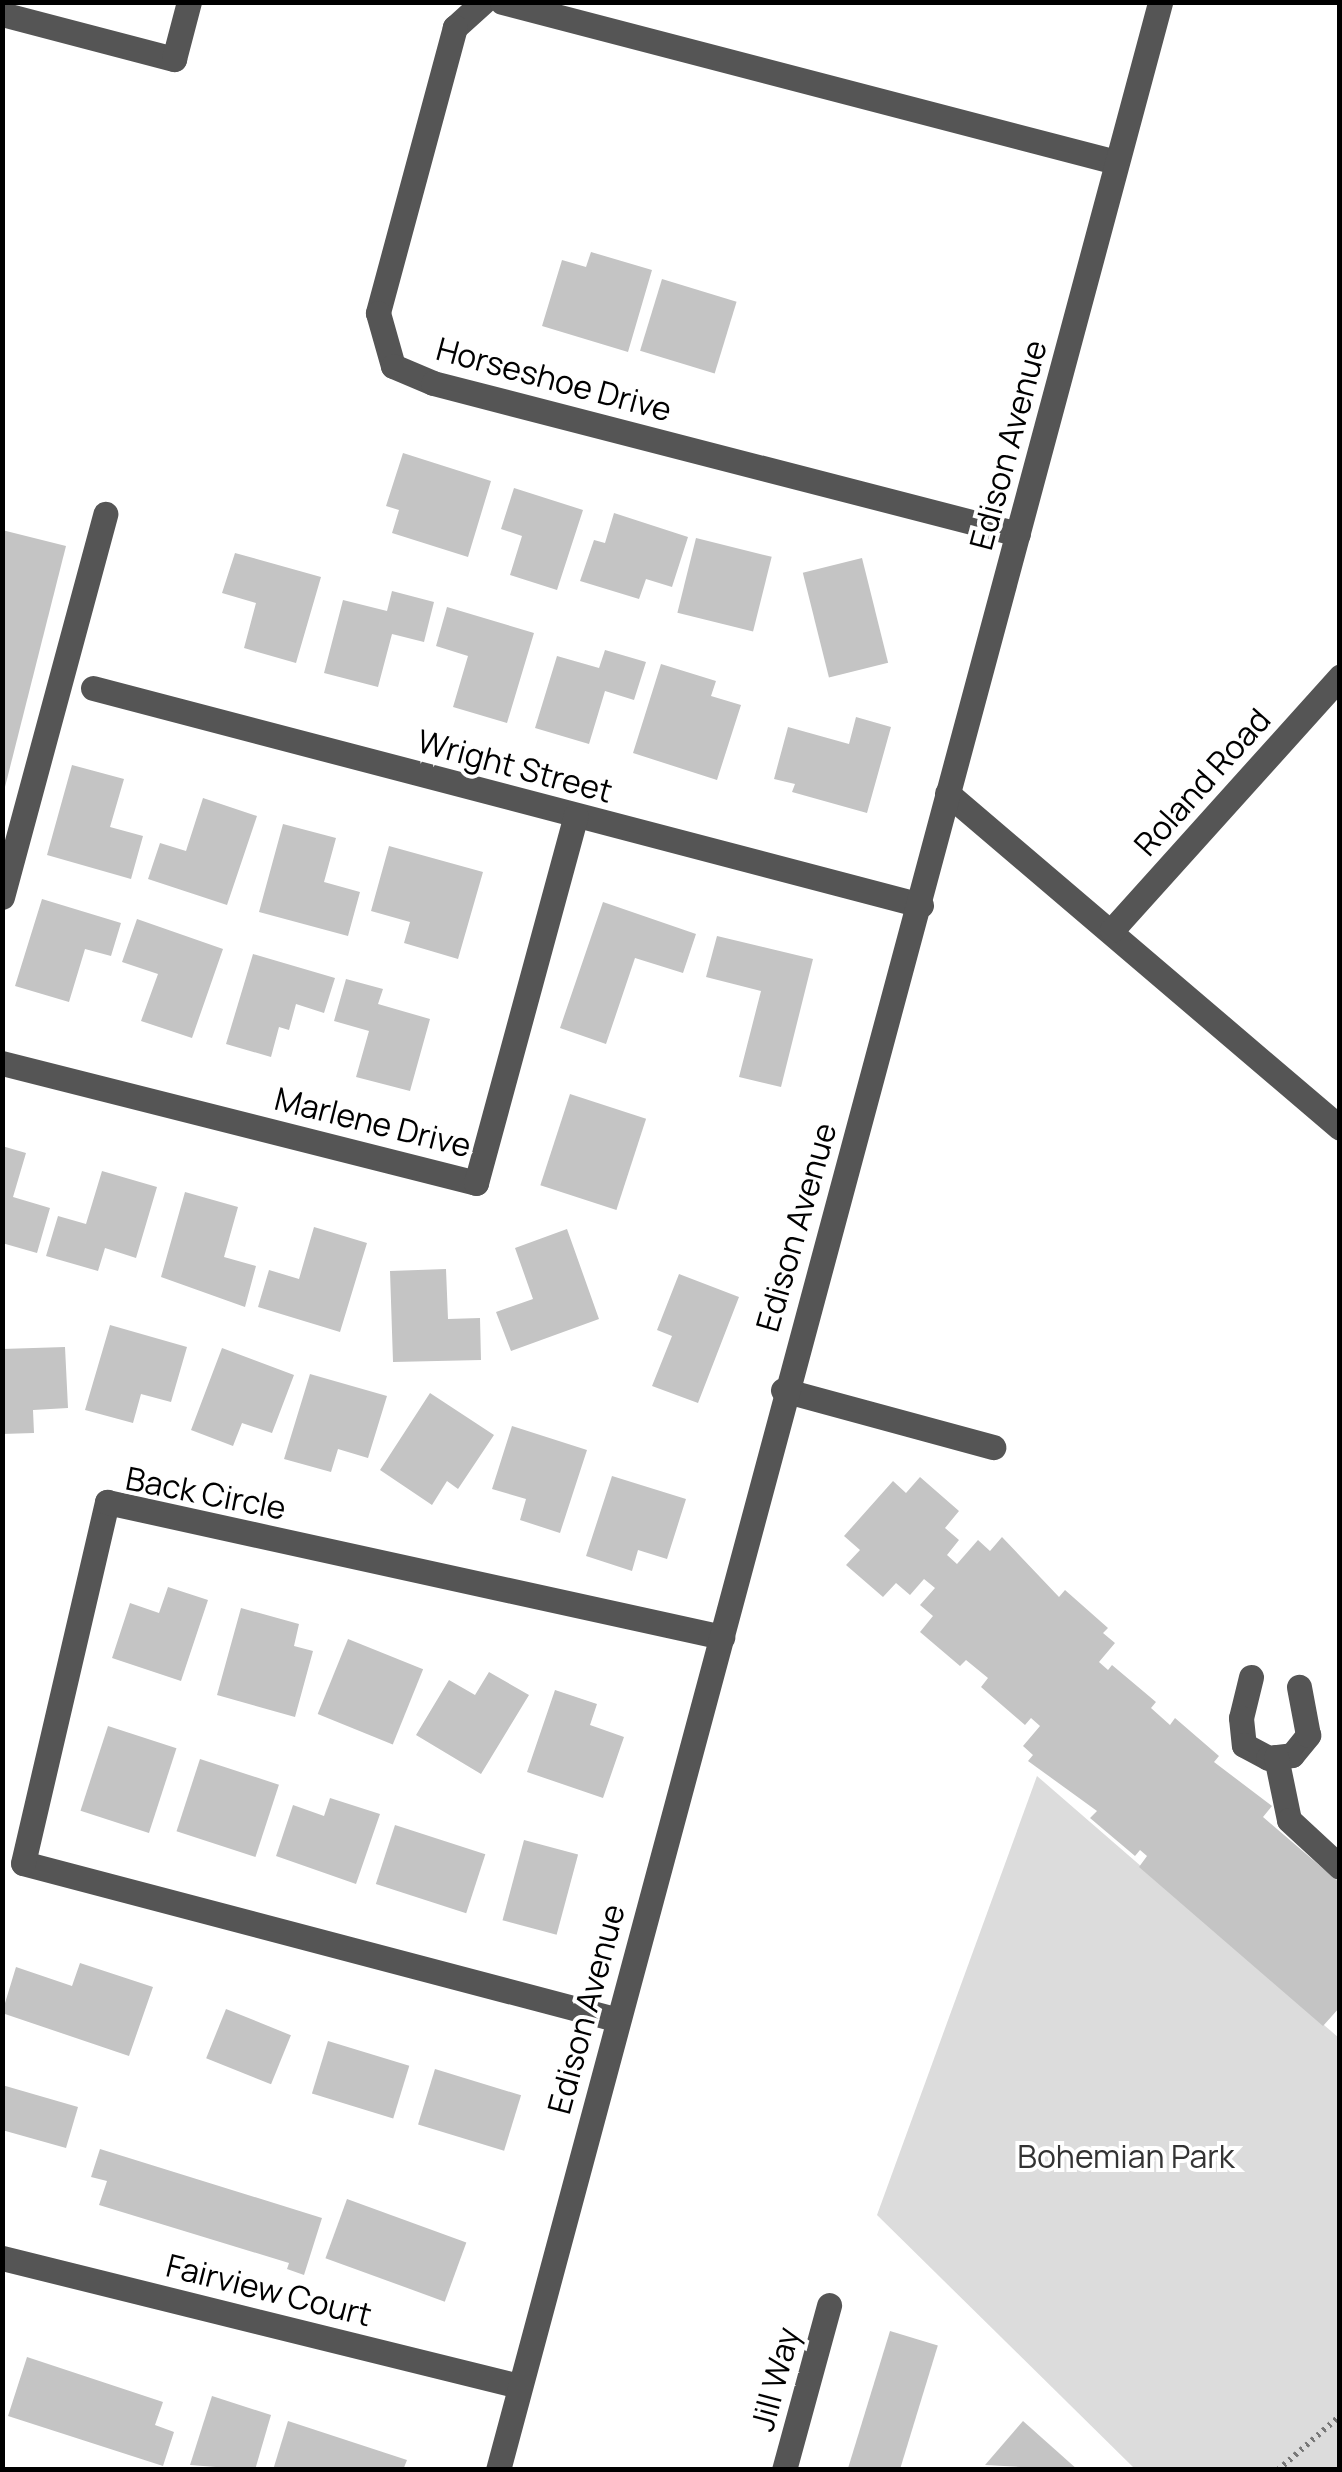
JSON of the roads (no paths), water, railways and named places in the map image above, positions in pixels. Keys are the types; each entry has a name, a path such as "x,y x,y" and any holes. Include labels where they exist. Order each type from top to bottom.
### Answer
{"street":[{"path":"2,14 174,59 189,2"},
{"name":"Horseshoe Drive","path":"483,2 455,26 378,312 393,366 433,384 1018,534"},
{"path":"502,2 1116,162"},
{"name":"Edison Avenue","path":"498,2470 722,1636 783,1390 921,905 947,793 1160,2"},
{"path":"2,896 105,514"},
{"name":"Roland Road","path":"1112,930 1340,676"},
{"name":"Wright Street","path":"93,688 921,905"},
{"path":"947,793 1340,1128"},
{"name":"Marlene Drive","path":"2,1063 476,1183 576,815"},
{"path":"783,1390 994,1447"},
{"name":"Back Circle","path":"616,2020 23,1863 108,1502 722,1636"},
{"path":"1251,1678 1241,1718 1244,1745 1276,1758 1292,1756 1308,1735 1299,1686"},
{"path":"1276,1758 1289,1820 1340,1867"},
{"name":"Fairview Court","path":"2,2258 519,2386"},
{"name":"Jill Way","path":"784,2470 829,2305"}],"park label":[{"name":"Bohemian Park","path":"1126,2156"}]}
